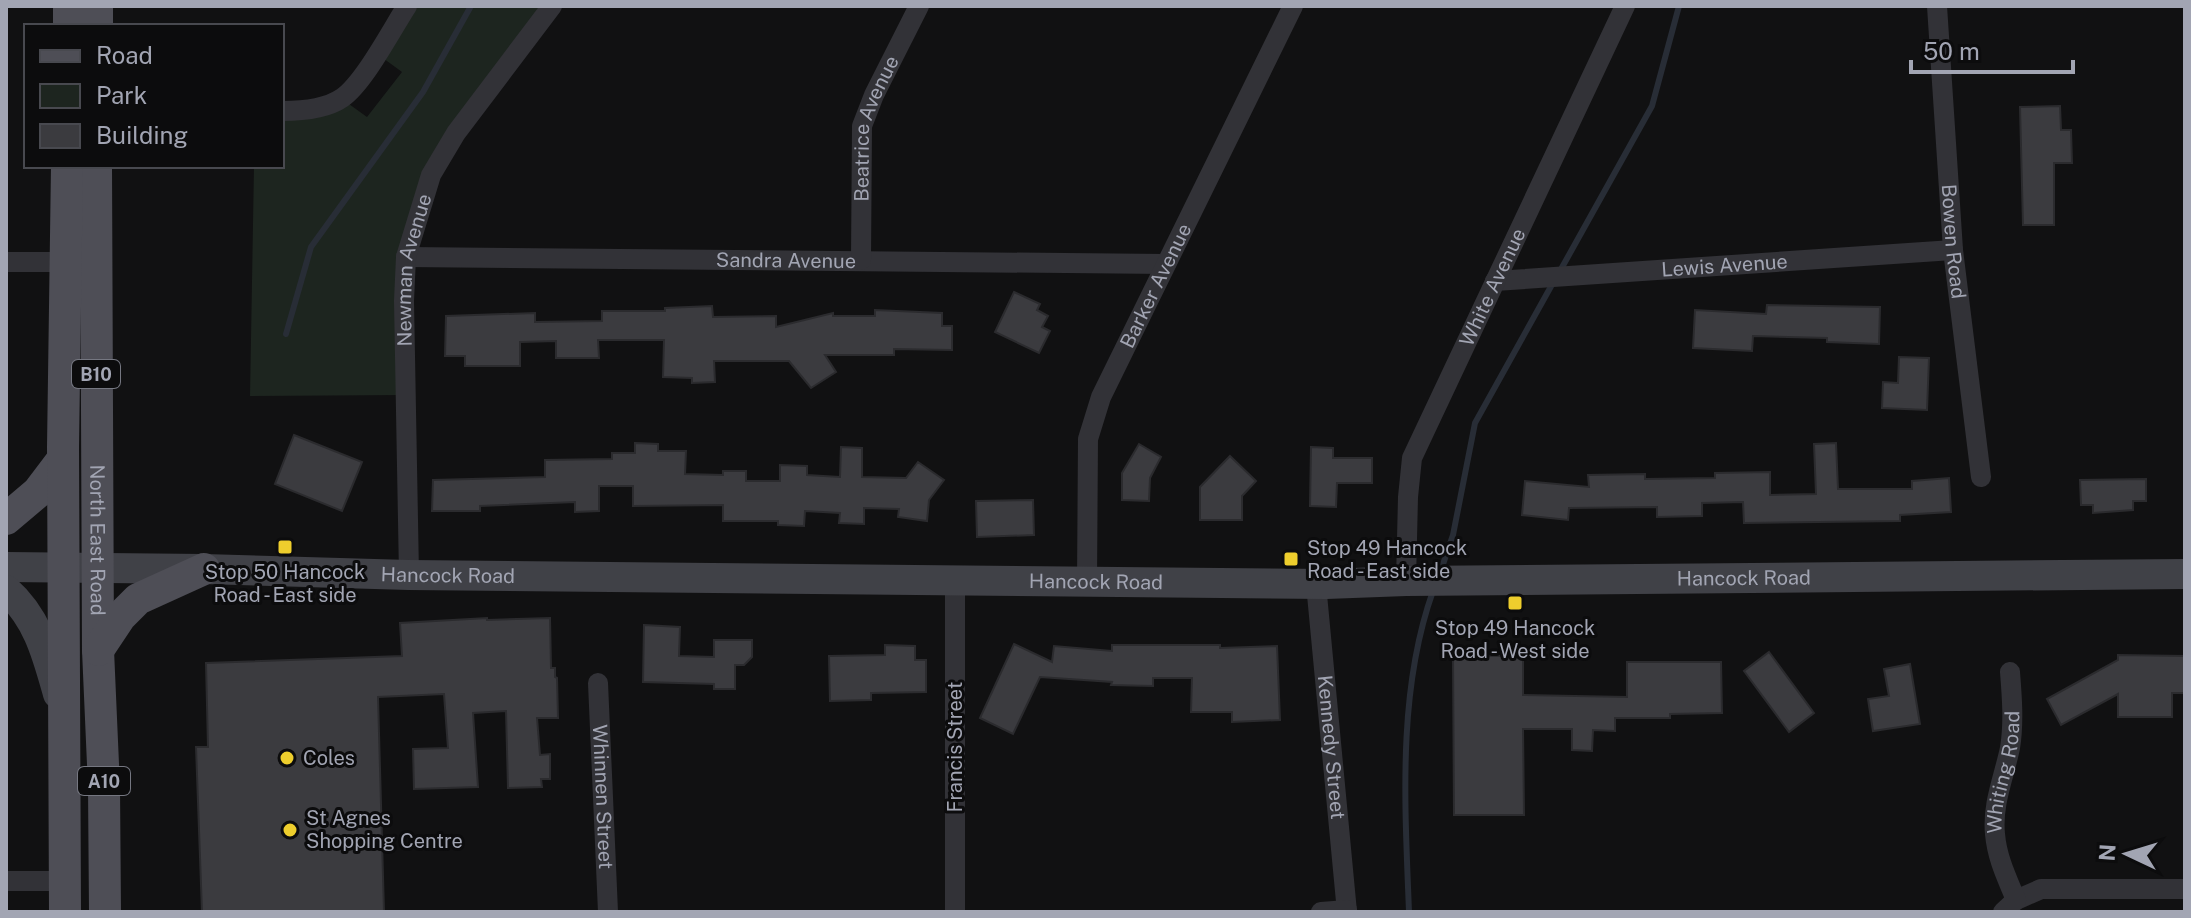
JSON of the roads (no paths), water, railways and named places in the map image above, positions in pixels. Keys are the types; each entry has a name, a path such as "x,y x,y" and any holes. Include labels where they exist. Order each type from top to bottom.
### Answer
{"main road":[{"name":"North East Road","path":"67,168 81,262 98,568 105,912"},
{"name":"North East Road","path":"65,897 63,459 81,262 96,168"},
{"path":"6,519 38,492 63,459"},
{"name":"Hancock Road","path":"6,567 409,575 1316,584 2185,574"},
{"path":"98,650 120,617 138,599 204,569"},
{"path":"6,590 29,614 44,644 64,716"}],"street":[{"path":"284,111 299,111 342,99 356,84 407,6"},
{"name":"Newman Avenue","path":"409,575 404,301 406,257 431,175 456,133 552,6"},
{"name":"Beatrice Avenue","path":"861,260 862,126 874,95 919,6"},
{"name":"Barker Avenue","path":"1087,583 1088,439 1101,397 1293,6"},
{"name":"White Avenue","path":"1414,581 1408,497 1412,458 1625,6"},
{"name":"Bowen Road","path":"1937,6 1953,250 1981,477"},
{"name":"Lewis Avenue","path":"1495,281 1953,250"},
{"name":"Sandra Avenue","path":"406,257 1166,264"},
{"path":"6,262 81,262"},
{"name":"Francis Street","path":"955,582 955,912"},
{"name":"Kennedy Street","path":"1316,584 1347,911"},
{"name":"Whiting Road","path":"2010,672 2013,720 1996,801 1995,832 2010,906"},
{"name":"Whinnen Street","path":"598,683 608,912"},
{"path":"6,881 65,897"},
{"path":"2010,906 2041,889 2185,889"},
{"path":"1321,912 1347,911"}],"waterway":[{"path":"286,334 311,247 423,92 471,6"},
{"path":"1560,271 1652,106 1679,6"},
{"path":"1440,573 1453,535 1475,423 1554,281"},
{"path":"1409,912 1405,790 1409,709 1421,629 1433,591"}],"place":[{"name":"Stop 50 Hancock Road - East side","path":"285,547"},
{"name":"Stop 49 Hancock Road - East side","path":"1291,559"},
{"name":"Stop 49 Hancock Road - West side","path":"1515,603"},
{"name":"Coles","path":"287,758"},
{"name":"St Agnes Shopping Centre","path":"290,830"}]}
